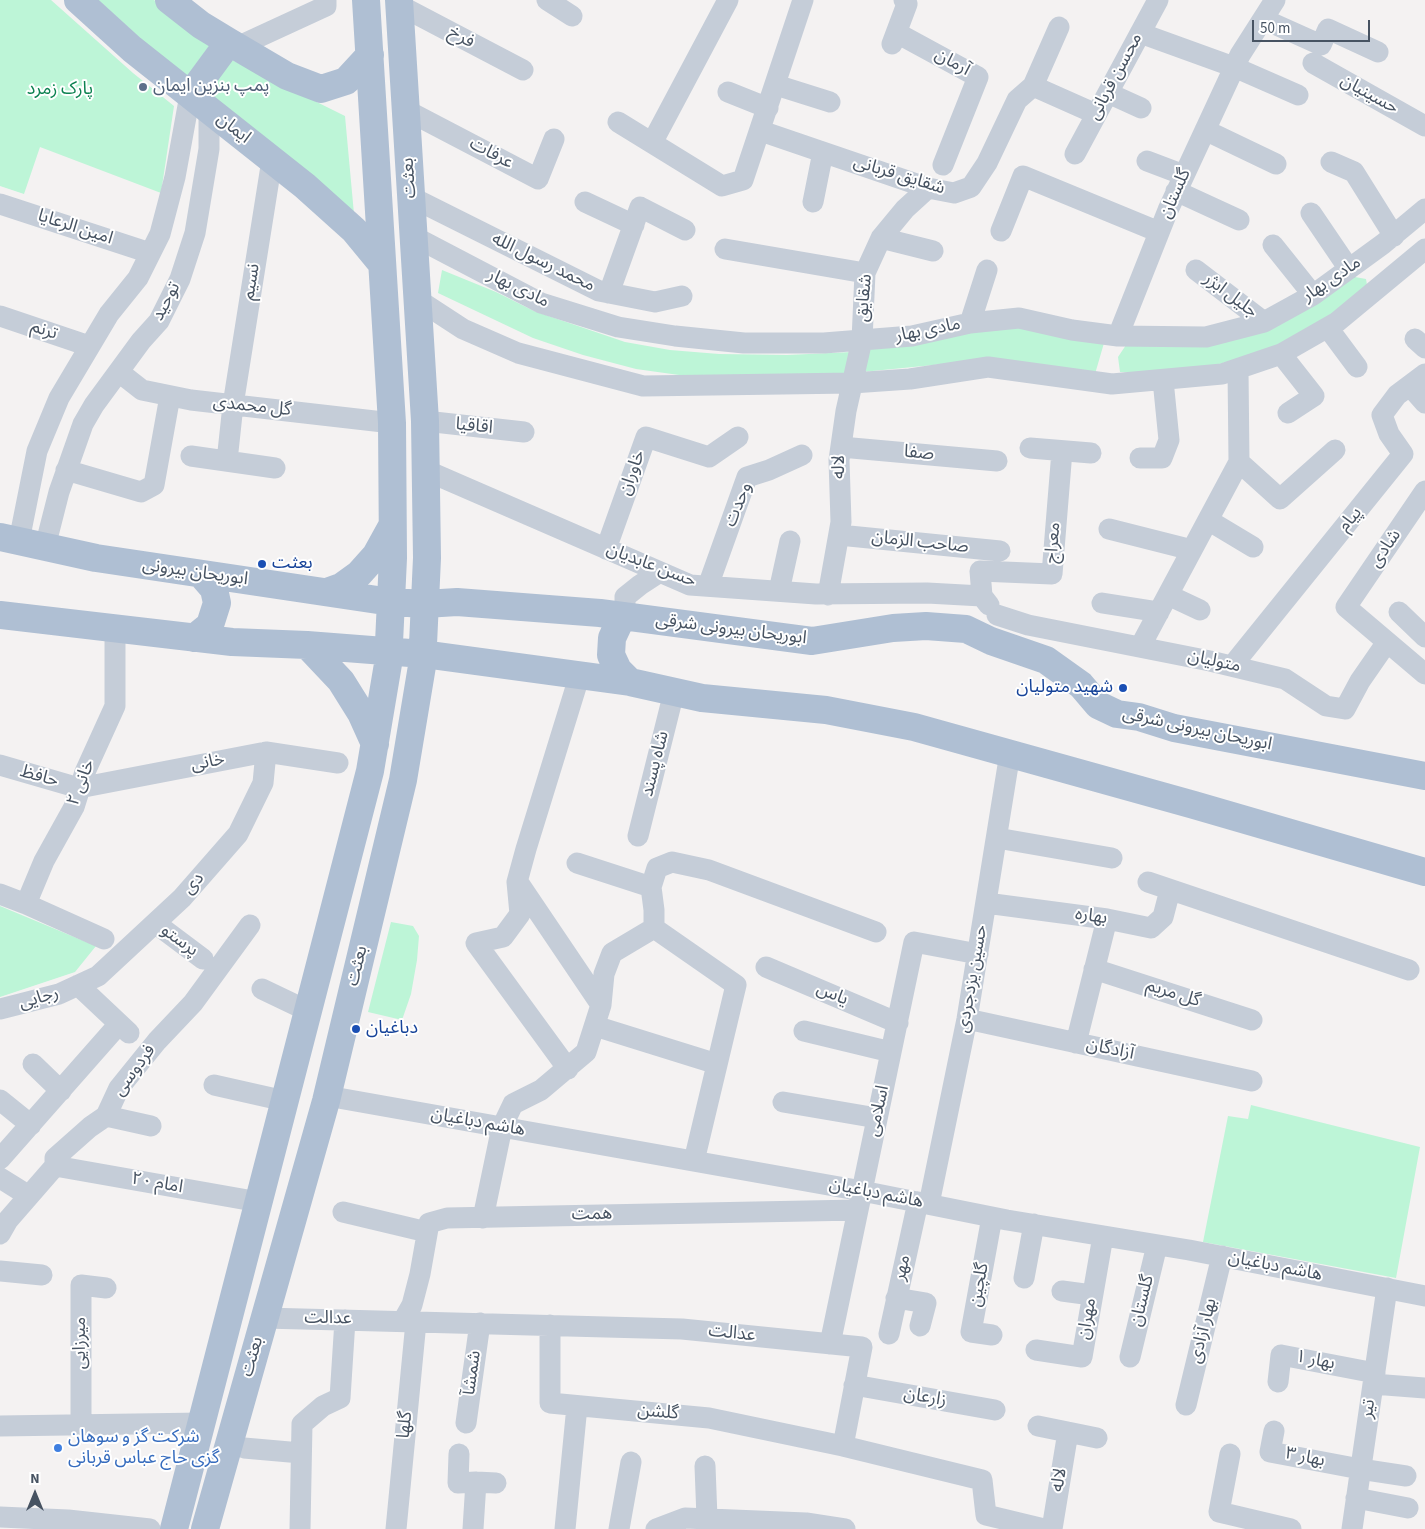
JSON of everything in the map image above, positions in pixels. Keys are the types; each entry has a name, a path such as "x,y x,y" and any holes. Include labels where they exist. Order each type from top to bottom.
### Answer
{"main road":[{"name":"ایمان","path":"78,0 132,50 305,186 354,230 382,264"},
{"name":"بعثت","path":"174,1529 370,772 388,664 391,602 392,423 366,0"},
{"path":"174,2 201,25 287,76 321,88 346,81 370,56"},
{"name":"بعثت","path":"205,1529 327,1096 403,780 423,654 427,553 425,421 406,110 403,2"},
{"path":"199,103 233,44"},
{"path":"327,592 341,586 359,574 376,555 392,524"},
{"name":"ابوریحان بیرونی","path":"9,539 96,558 391,602 425,604"},
{"path":"427,553 438,572 451,586 475,603"},
{"path":"194,638 210,625 216,603 214,589 201,574"},
{"name":"ابوریحان بیرونی شرقی","path":"425,604 457,602 600,613 812,641 893,628 926,626 966,629 994,628 1046,660 1081,685 1098,705 1117,714 1139,717 1174,728 1425,776"},
{"path":"0,615 232,642 307,644 423,654 580,674 630,682 702,698 836,712 914,727 1010,753 1194,804 1425,872"},
{"path":"625,617 619,623 612,638 611,655 618,670 630,682"},
{"path":"307,644 341,681 361,714 375,744"},
{"path":"417,700 442,673 462,660"}],"street":[{"path":"233,44 326,6 326,0"},
{"path":"547,0 572,16"},
{"path":"652,143 728,0"},
{"path":"618,122 722,186 743,180 761,131 803,0"},
{"name":"آرمان","path":"904,0 907,4 895,39 978,77 943,165"},
{"name":"محسن قربانی","path":"1075,154 1158,0"},
{"name":"فرخ","path":"403,2 523,70"},
{"path":"1267,7 1321,45 1328,30 1378,52"},
{"name":"گلستان","path":"1118,336 1180,183 1237,61 1267,7"},
{"name":"شقایق قربانی","path":"761,131 928,188 954,193 971,187 987,163 1018,100 1033,86 1059,27"},
{"path":"1140,33 1237,61 1298,95"},
{"name":"حسینیان","path":"1313,63 1425,126"},
{"path":"776,85 830,102"},
{"path":"1033,86 1096,114"},
{"path":"728,92 768,108"},
{"path":"1108,93 1141,108"},
{"path":"9,539 37,452 59,398 109,314 138,278 160,234 175,177 199,103"},
{"name":"توحید","path":"45,547 59,492 83,424 94,405 141,341 159,321 180,280 195,234 210,149 199,103"},
{"name":"عرفات","path":"406,110 538,179 554,139"},
{"path":"1205,130 1276,164"},
{"path":"813,202 822,152"},
{"name":"نسیم","path":"227,461 233,405 272,160"},
{"path":"1147,161 1239,220"},
{"path":"1331,162 1354,172 1394,236"},
{"path":"1001,231 1023,176 1159,232"},
{"name":"شقایق","path":"862,340 865,273 881,238 905,209 928,188"},
{"name":"محمد رسول الله","path":"411,197 599,291 655,302 682,296"},
{"path":"585,202 634,225"},
{"name":"امین الرعایا","path":"0,204 150,253"},
{"path":"609,293 640,207 685,230"},
{"name":"مادی بهار","path":"413,236 541,303 618,327 675,336 744,344 824,344 912,336 970,323 1018,318 1072,330 1118,336 1206,337 1264,322 1313,295 1394,236 1425,209"},
{"path":"1311,213 1348,269"},
{"path":"881,238 932,251"},
{"path":"1273,245 1313,295"},
{"path":"725,248 865,273"},
{"name":"مادی بهار","path":"417,299 463,329 518,353 644,386 852,383 910,379 988,367 1112,384 1222,374 1281,354 1337,322 1425,249"},
{"path":"970,323 987,270"},
{"name":"جلیل ابژر","path":"1196,270 1264,322"},
{"name":"ترنم","path":"0,316 89,346"},
{"path":"1328,328 1357,367"},
{"name":"لاله","path":"828,595 841,522 839,460 852,383 862,340"},
{"path":"1281,354 1314,396 1288,413"},
{"path":"1140,647 1239,462 1238,369"},
{"name":"گل محمدی","path":"119,372 142,390 191,400 392,423"},
{"path":"1140,458 1162,458 1170,440 1163,380"},
{"path":"1417,380 1425,403"},
{"name":"پیام","path":"1232,666 1403,454 1388,434 1382,415 1397,395 1417,380"},
{"path":"66,470 141,492 154,485 170,396"},
{"name":"اقاقیا","path":"425,421 524,432"},
{"name":"خاوران","path":"606,548 646,437 710,457 738,437"},
{"name":"صفا","path":"841,447 997,461"},
{"path":"1030,448 1091,453"},
{"path":"1239,462 1280,498 1335,450"},
{"name":"معراج","path":"982,596 980,571 1052,574 1062,451"},
{"name":"وحدت","path":"708,586 747,477 769,470 802,455"},
{"path":"190,456 276,468"},
{"name":"حسن عابدیان","path":"426,470 690,585 828,595 928,593 982,596"},
{"name":"شادی","path":"1387,642 1346,606 1425,491"},
{"path":"1208,520 1253,547"},
{"path":"1109,529 1192,550"},
{"name":"صاحب الزمان","path":"839,535 1000,551"},
{"path":"779,592 790,541"},
{"path":"625,617 626,597 660,572"},
{"path":"982,596 994,628"},
{"path":"1102,603 1163,604 1200,610"},
{"path":"1399,612 1425,637 1409,660"},
{"name":"متولیان","path":"994,628 1028,625 1232,666 1285,679 1326,706 1345,709 1360,681 1387,642"},
{"name":"خانی ۲","path":"26,904 44,861 74,807 79,788 115,706 115,629"},
{"path":"1387,642 1425,674"},
{"path":"568,1069 476,943 503,937 520,914 517,882 580,674"},
{"name":"شاه پسند","path":"638,836 674,692"},
{"name":"خانی","path":"79,788 266,752 338,763"},
{"name":"دی","path":"78,985 98,976 182,898 238,834 263,783 266,752"},
{"name":"حسین یزدجردی","path":"924,1203 967,1019 1010,753"},
{"name":"حافظ","path":"0,765 79,788"},
{"path":"996,838 1112,858"},
{"path":"654,928 651,887 657,868 672,862 709,870 876,932"},
{"path":"577,863 651,887"},
{"path":"517,882 601,1005"},
{"path":"1148,882 1409,970"},
{"name":"بهاره","path":"986,903 1106,919 1151,928 1163,917 1170,890"},
{"path":"0,894 104,939"},
{"path":"1076,1043 1106,919"},
{"name":"پرستو","path":"155,923 203,958"},
{"name":"فردوسی","path":"0,1234 8,1220 56,1166 55,1158 90,1127 106,1116 120,1088 157,1040 193,1003 250,925"},
{"path":"483,1218 502,1127 513,1104 541,1090 586,1052 601,1005 604,974 612,953 654,928"},
{"path":"654,928 736,985 694,1161"},
{"name":"اسلامی","path":"830,1344 914,942 978,954"},
{"name":"یاس","path":"766,967 898,1023"},
{"name":"گل مریم","path":"1094,969 1252,1020"},
{"path":"0,1159 60,1091 124,1029 78,985"},
{"name":"رجایی","path":"0,1009 60,994 78,985"},
{"path":"262,989 308,1011"},
{"name":"آزادگان","path":"967,1019 1252,1081"},
{"path":"595,1026 717,1064"},
{"path":"804,1031 891,1052"},
{"path":"33,1064 60,1091"},
{"path":"214,1085 285,1101"},
{"name":"هاشم دباغیان","path":"327,1096 694,1161 860,1200 924,1203 992,1217 1222,1256 1425,1296"},
{"path":"0,1100 31,1124"},
{"path":"783,1102 877,1118"},
{"path":"106,1116 151,1126"},
{"name":"امام ۲۰","path":"56,1166 259,1202"},
{"path":"0,1178 29,1196"},
{"name":"همت","path":"427,1232 429,1223 447,1218 483,1218 860,1200"},
{"name":"مهر","path":"888,1334 896,1298 924,1203"},
{"path":"342,1212 427,1232 410,1322"},
{"name":"گلچین","path":"992,1217 971,1332 992,1335"},
{"path":"1024,1278 1034,1224"},
{"name":"مهران","path":"1036,1350 1082,1357 1103,1236"},
{"name":"گلستان","path":"1130,1357 1157,1245"},
{"name":"بهار آزادی","path":"1186,1405 1222,1256"},
{"path":"0,1271 42,1276"},
{"name":"میرزایی","path":"81,1425 81,1285 106,1288"},
{"name":"تیر","path":"1352,1529 1387,1288"},
{"path":"1062,1291 1092,1296"},
{"path":"896,1298 926,1303 920,1326"},
{"name":"عدالت","path":"264,1318 682,1329 862,1347 843,1446"},
{"path":"300,1529 302,1424 323,1406 340,1398 344,1320"},
{"name":"گلها","path":"396,1529 410,1322"},
{"name":"شمشآ","path":"466,1424 480,1323"},
{"name":"گلشن","path":"550,1325 550,1404 709,1418 843,1446"},
{"name":"بهار ۱","path":"1278,1382 1281,1354 1374,1378"},
{"path":"1374,1378 1425,1388"},
{"name":"زارعان","path":"854,1385 996,1410"},
{"path":"565,1529 577,1406"},
{"path":"0,1426 202,1423"},
{"path":"1038,1426 1097,1438"},
{"name":"بهار ۳","path":"1274,1430 1270,1452 1360,1469"},
{"name":"لاله","path":"1052,1529 1068,1432"},
{"path":"843,1446 982,1480 984,1522 1044,1529"},
{"path":"244,1448 301,1453"},
{"path":"459,1454 458,1483 486,1482 473,1529"},
{"path":"1229,1454 1218,1512 1292,1529"},
{"path":"619,1529 631,1462"},
{"path":"705,1466 707,1518"},
{"path":"1360,1469 1406,1476"},
{"path":"1356,1498 1408,1508"},
{"path":"0,1517 42,1524 68,1520 136,1528"},
{"path":"656,1529 685,1518 806,1523 845,1529"}],"green space":[{"name":"پارک زمرد","path":"0,0 51,0 133,73 174,106 161,193 40,147 24,194 0,186"},
{"path":"98,0 154,0 210,45 185,79"},
{"path":"232,60 345,116 354,214 206,96"},
{"path":"442,270 496,292 534,311 625,342 670,350 719,354 787,355 852,352 847,375 679,375 636,369 583,355 533,338 438,293"},
{"path":"1355,277 1366,279 1369,297 1266,351 1212,366 1148,373 1120,372 1118,357 1126,345 1171,347"},
{"path":"1018,327 1104,343 1095,374 985,360 862,372 867,346 971,330"},
{"path":"0,906 96,946 75,972 0,997"},
{"path":"391,922 413,926 419,936 411,994 402,1020 368,1012"},
{"path":"1251,1105 1420,1147 1396,1278 1203,1242 1228,1116 1248,1119"}],"place":[{"name":"پمپ بنزین ایمان","path":"143,87"},
{"name":"بعثت","path":"262,564"},
{"name":"شهید متولیان","path":"1123,688"},
{"name":"دباغیان","path":"356,1029"},
{"name":"شرکت گز و سوهان گزی حاج عباس قربانی","path":"58,1448"}]}
